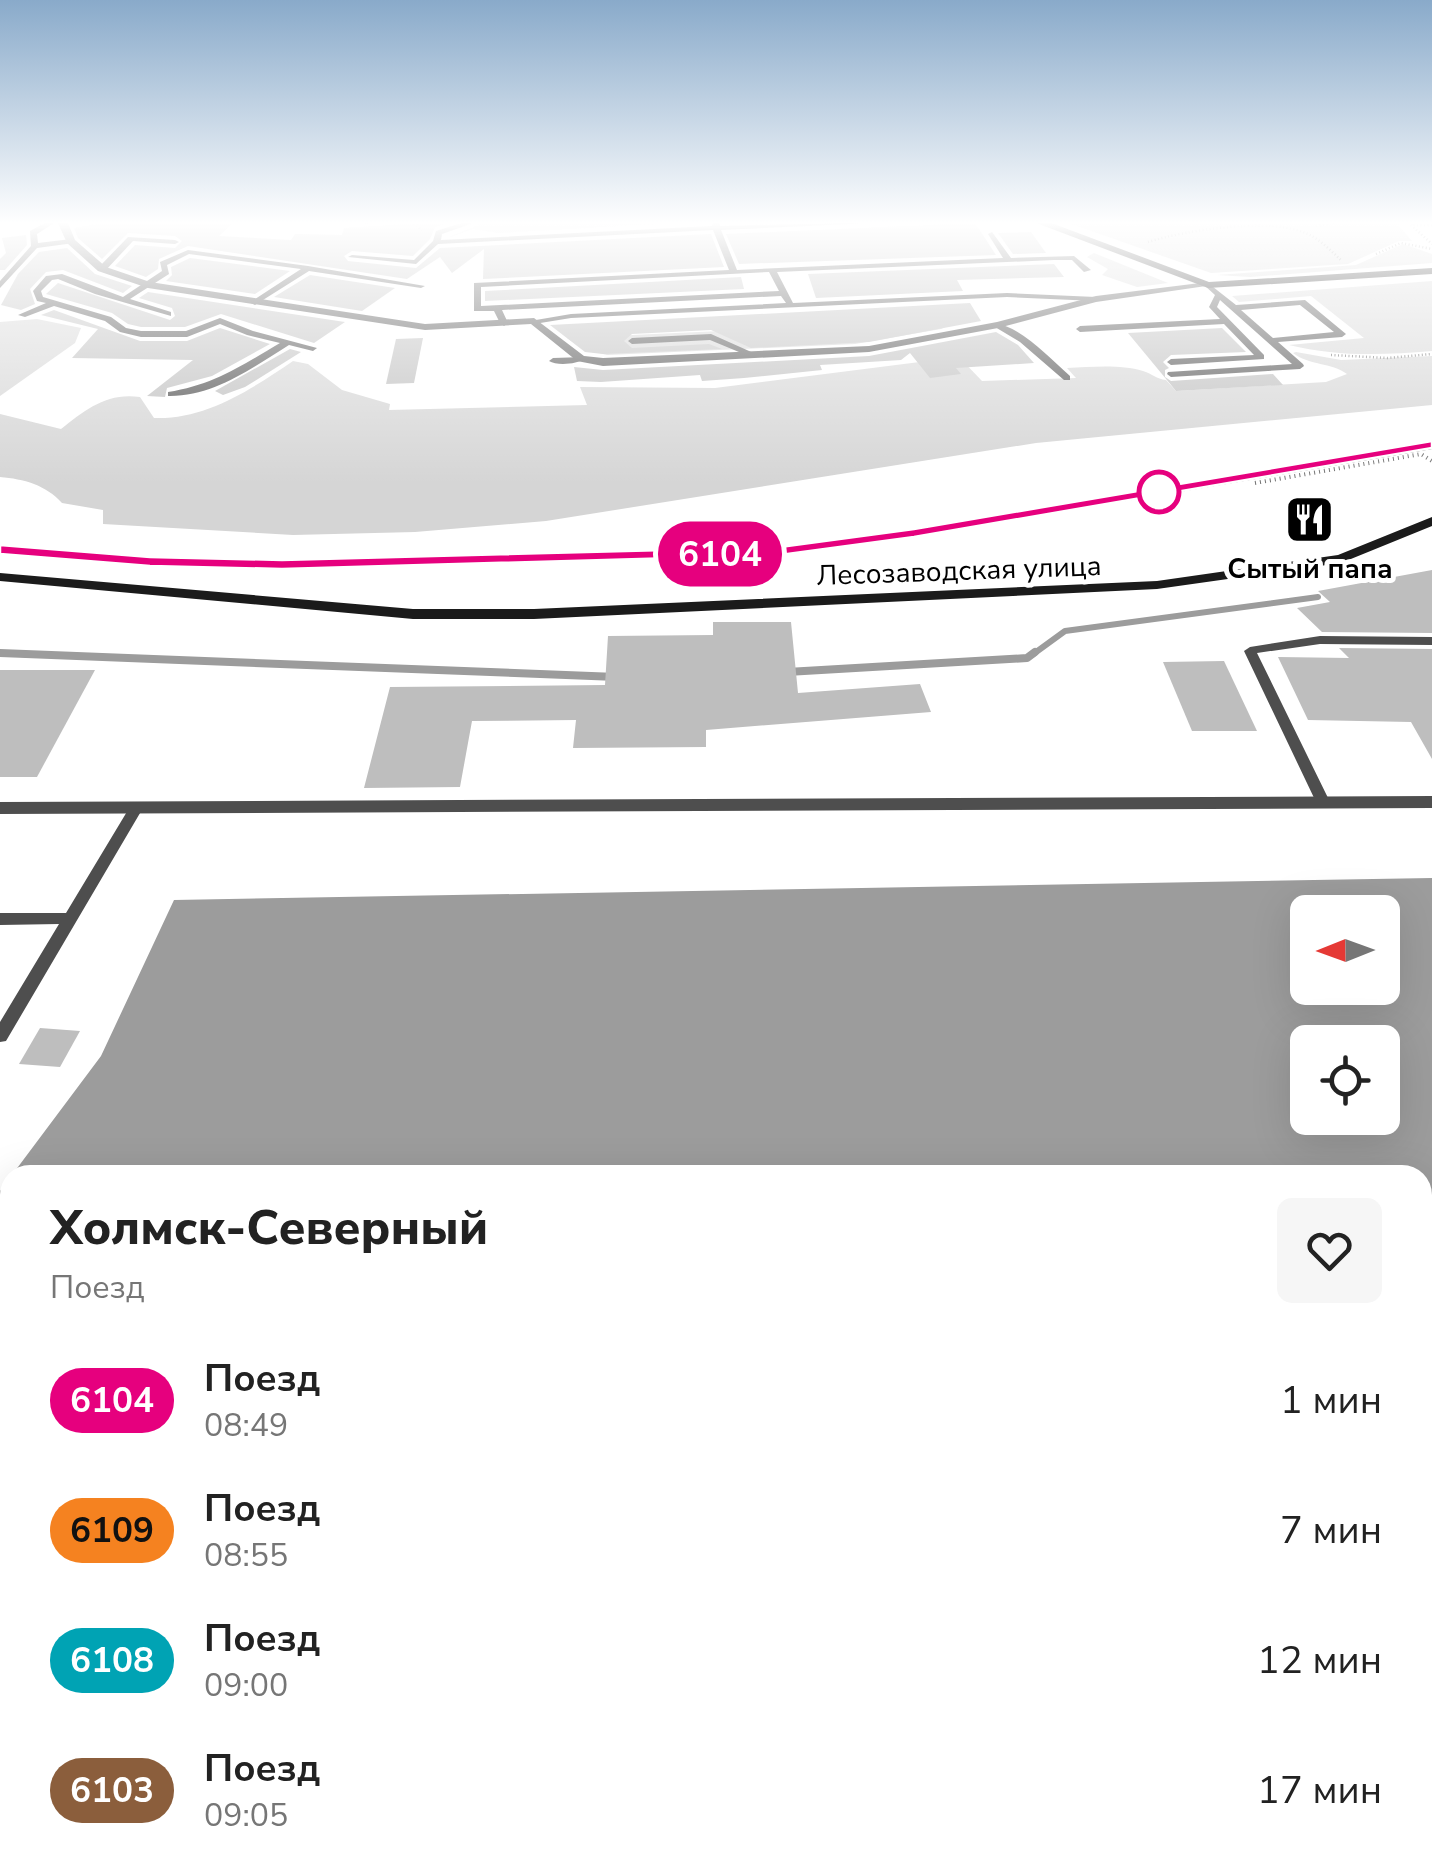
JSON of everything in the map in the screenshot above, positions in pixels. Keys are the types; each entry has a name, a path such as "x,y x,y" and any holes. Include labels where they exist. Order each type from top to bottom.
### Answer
{"main road":[{"name":"Лесозаводская улица","path":"0,577 413,614 534,614 1157,585 1341,559 1432,521"}],"street":[{"path":"220,322 229,308"},
{"path":"288,308 424,327 534,322 552,332 564,348 582,359 603,362 869,348 998,325 1060,308"},
{"path":"0,808 1432,802"}],"lane":[{"path":"22,315 39,308"},
{"path":"73,308 141,334 188,334 220,322 313,348"},
{"path":"155,308 168,314"},
{"path":"497,308 504,323"},
{"path":"534,322 571,316 714,308"},
{"path":"1023,318 1035,308"},
{"path":"1171,362 1262,357 1215,308"},
{"path":"1170,374 1300,366 1237,308"},
{"path":"1274,340 1342,334 1310,308"},
{"path":"689,310 696,338"},
{"path":"1080,329 1228,322"},
{"path":"998,325 1023,340 1068,378"},
{"path":"632,341 711,337 754,355"},
{"path":"171,394 188,394 224,380 287,342"},
{"path":"552,361 582,359"},
{"path":"1324,802 1250,651 1320,640 1432,641"},
{"path":"0,1036 136,808"},
{"path":"0,918 71,918"}],"path":[{"path":"1326,355 1387,358 1432,354"},
{"path":"1255,484 1421,454 1432,461"}],"shaded area":[{"path":"1327,308 1432,308 1432,351 1343,353 1289,345 1364,338"},
{"path":"37,319 81,328 75,343 0,396 0,322"},
{"path":"960,320 941,329 855,344 607,355 583,349 567,338"},
{"path":"1293,353 1341,360 1432,356 1432,405 1036,443 546,521 415,532 293,535 103,524 103,510 62,503 34,484 0,477 0,414 61,429 97,404 128,396 140,397 154,418 191,414 227,401 293,361 308,364 342,390 390,404 389,410 587,405 580,387 715,388 959,357 982,381 1076,378 1067,368 1115,367 1143,371 1166,380 1176,391 1326,382 1347,374"},
{"path":"1432,878 1432,1165 19,1165 101,1056 174,900"}],"building":[{"path":"96,308 135,308 170,320 175,316 172,308 256,308 345,322 314,343 221,314 185,327 141,327"},
{"path":"865,308 973,308 981,321 869,342 751,348 711,330 632,334 624,341 632,348 709,344 722,349 603,354 585,352 550,325"},
{"path":"54,310 140,341 187,341 220,328 270,344 212,376 167,388 165,397 147,396 193,360 72,358 98,329 41,315"},
{"path":"1222,328 1246,352 1171,355 1163,362 1169,368 1165,377 1171,381 1273,374 1283,385 1176,391 1128,333"},
{"path":"996,332 1018,345 1034,363 956,368 961,374 930,378 910,353 901,360 820,365 822,370 744,378 702,381 700,375 601,382 577,381 574,367 603,370 869,356"},
{"path":"423,338 414,383 386,384 396,339"},
{"path":"290,349 301,352 245,387 223,395 215,391"},
{"path":"1432,570 1432,633 1322,632 1297,608 1330,602 1318,591"},
{"path":"713,622 791,622 798,693 920,684 931,712 706,730 706,747 573,748 576,720 472,721 460,787 364,788 390,687 605,685 608,636 713,635"},
{"path":"1339,648 1432,649 1432,759 1411,722 1308,720 1278,657 1349,658"},
{"path":"1224,661 1257,731 1192,731 1163,662"},
{"path":"0,670 95,670 37,777 0,777"},
{"path":"40,1028 80,1031 60,1067 19,1064"}],"waterway":[{"path":"1032,655 1065,631 1318,597"},
{"path":"787,672 1027,658 1035,652"},
{"path":"40,655 0,653 617,677"}],"railway":[{"path":"0,550 150,562 282,565 780,551 914,533 1432,445"}],"train":[{"name":"6104","path":"0,550 150,562 282,565 780,551 914,533 1432,445"}],"place":[{"name":"Сытый папа","path":"1310,520"}]}
